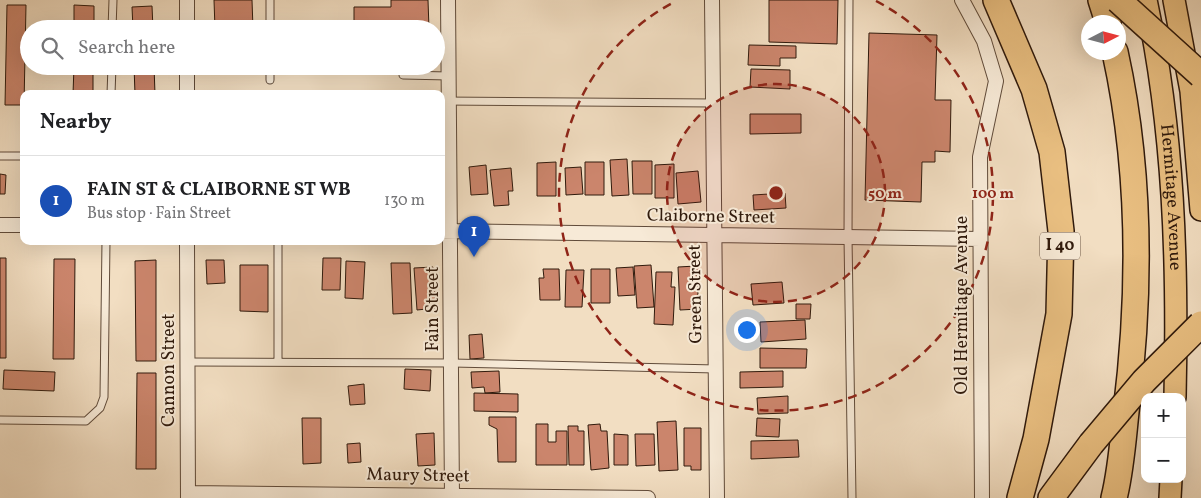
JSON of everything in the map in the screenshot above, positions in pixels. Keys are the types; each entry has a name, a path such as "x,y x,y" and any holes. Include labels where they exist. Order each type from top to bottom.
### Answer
{"highway":[{"name":"I 40","path":"996,0 1036,98 1052,152 1061,231 1059,314 1036,439 1020,498"},
{"path":"1101,0 1106,15"},
{"path":"1118,0 1201,75"},
{"path":"1114,498 1133,357 1137,239 1133,158 1125,95 1117,60"},
{"path":"1051,498 1091,444 1144,381 1201,324"}],"main road":[{"name":"Hermitage Avenue","path":"1146,0 1159,62 1170,154 1177,264 1176,393"},
{"name":"Hermitage Avenue","path":"1174,0 1191,90 1201,210"},
{"path":"1170,498 1171,483"}],"street":[{"path":"187,0 187,20"},
{"name":"Fain Street","path":"448,0 449,76 445,101 446,231 452,363 452,496"},
{"name":"Green Street","path":"712,0 717,498"},
{"name":"Old Hermitage Avenue","path":"962,0 984,41 996,81 980,157 982,498"},
{"path":"187,75 187,90"},
{"path":"0,225 20,225"},
{"name":"Claiborne Street","path":"446,231 980,239"},
{"name":"Cannon Street","path":"188,245 188,495"},
{"name":"Maury Street","path":"188,495 648,498"}],"lane":[{"path":"112,20 113,0"},
{"path":"270,0 270,20"},
{"path":"849,0 848,237 852,498"},
{"path":"111,90 112,75"},
{"path":"270,75 270,80"},
{"path":"403,75 449,76"},
{"path":"445,101 713,103"},
{"path":"0,156 20,156"},
{"path":"0,420 86,421 100,408 104,397 106,245"},
{"path":"278,245 278,362"},
{"path":"188,362 452,363 716,369"}],"building":[{"path":"214,0 252,0 253,20 215,20"},
{"path":"391,0 428,0 429,20 354,20 354,7 391,7"},
{"path":"769,0 838,0 837,44 769,42"},
{"path":"7,5 26,5 26,20 20,20 20,75 25,75 24,90 20,90 20,105 5,105"},
{"path":"74,5 94,6 94,20 74,20"},
{"path":"152,6 153,20 133,20 132,7"},
{"path":"869,33 937,35 935,100 951,100 950,152 935,151 935,162 922,162 921,202 865,200"},
{"path":"749,45 796,46 796,58 780,58 780,66 748,65"},
{"path":"751,69 790,70 790,89 750,87"},
{"path":"74,75 93,75 93,90 73,90"},
{"path":"134,75 154,75 155,90 135,90"},
{"path":"750,114 801,114 801,133 750,134"},
{"path":"627,159 629,195 612,196 610,160"},
{"path":"632,161 652,161 652,194 633,194"},
{"path":"556,162 556,196 537,196 537,163"},
{"path":"585,162 604,162 604,195 585,195"},
{"path":"674,164 674,198 655,198 655,165"},
{"path":"486,165 488,194 471,195 469,167"},
{"path":"581,167 583,194 566,195 565,168"},
{"path":"511,168 513,191 508,191 509,205 494,206 490,170"},
{"path":"698,171 701,202 678,204 676,173"},
{"path":"0,174 6,175 5,194 0,194"},
{"path":"785,193 786,208 754,210 753,195"},
{"path":"0,258 6,258 6,358 0,358"},
{"path":"323,258 341,258 340,290 322,290"},
{"path":"54,259 75,259 74,359 53,359"},
{"path":"156,260 156,361 136,361 135,261"},
{"path":"206,260 224,260 225,283 207,284"},
{"path":"346,261 365,262 363,299 345,298"},
{"path":"391,263 410,263 412,313 393,314"},
{"path":"240,265 268,265 268,312 240,311"},
{"path":"651,265 654,307 637,308 634,266"},
{"path":"696,266 699,309 680,310 678,267"},
{"path":"433,267 436,308 417,310 414,268"},
{"path":"633,267 635,295 618,296 616,268"},
{"path":"543,269 559,269 560,300 540,300 539,278 544,278"},
{"path":"591,269 610,269 610,303 591,303"},
{"path":"566,270 584,270 582,307 565,307"},
{"path":"656,272 672,272 671,287 675,287 673,325 654,324"},
{"path":"782,282 784,303 753,305 751,284"},
{"path":"796,304 811,304 810,319 796,319"},
{"path":"805,320 806,339 761,342 760,322"},
{"path":"482,334 484,358 470,359 469,335"},
{"path":"760,348 807,349 806,368 760,368"},
{"path":"405,369 431,370 430,391 404,389"},
{"path":"4,370 55,372 54,391 3,389"},
{"path":"499,371 500,392 485,393 484,387 472,388 471,372"},
{"path":"783,371 783,387 740,388 740,372"},
{"path":"137,373 156,373 156,469 136,469"},
{"path":"364,384 365,404 350,405 348,386"},
{"path":"474,393 518,394 518,412 474,411"},
{"path":"788,396 788,413 758,414 757,398"},
{"path":"489,417 516,417 516,462 498,462 497,429 489,425"},
{"path":"302,418 321,418 321,463 303,464"},
{"path":"757,418 780,419 779,437 756,436"},
{"path":"676,421 678,470 659,471 657,422"},
{"path":"536,424 548,424 548,442 556,442 556,431 567,431 567,465 536,465"},
{"path":"600,424 601,431 607,431 609,468 591,470 588,425"},
{"path":"568,426 578,426 578,431 584,431 584,465 569,465"},
{"path":"684,428 701,428 701,470 691,470 691,466 684,466"},
{"path":"434,433 435,465 418,466 416,434"},
{"path":"614,434 628,435 628,465 614,465"},
{"path":"635,434 654,434 655,465 636,466"},
{"path":"798,440 799,457 751,459 751,441"},
{"path":"360,443 361,462 348,463 347,444"}],"place":[{"name":"FAIN ST & CLAIBORNE ST WB","path":"474,257"}]}
